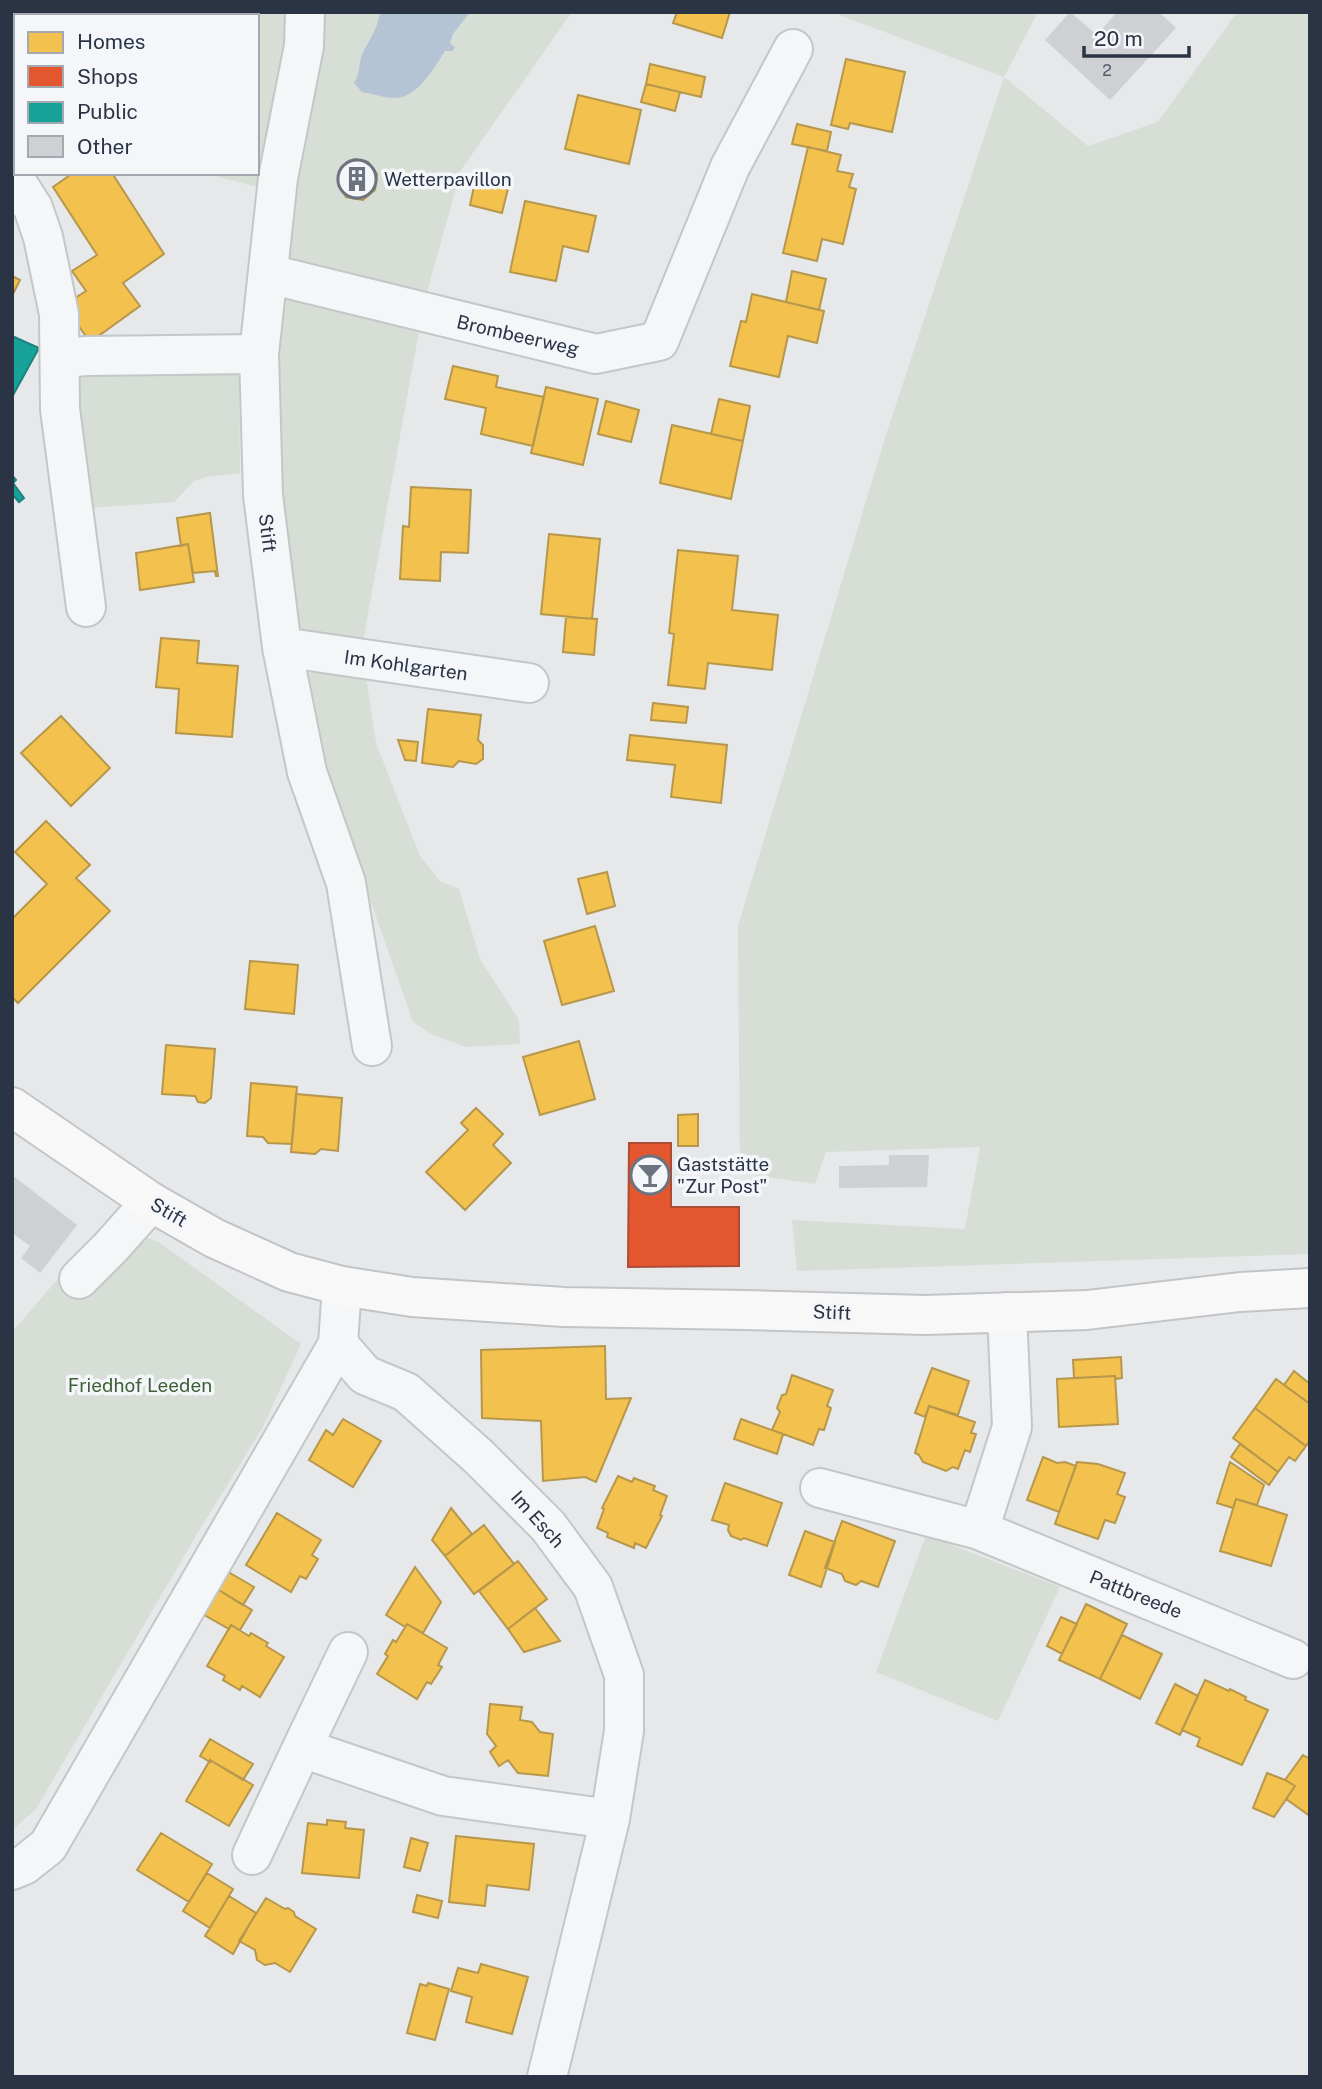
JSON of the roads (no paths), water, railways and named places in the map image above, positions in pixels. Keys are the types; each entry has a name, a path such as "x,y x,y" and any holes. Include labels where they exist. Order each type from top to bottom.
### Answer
{"main road":[{"name":"Stift","path":"12,1107 151,1202 214,1238 289,1272 348,1287 412,1297 564,1307 925,1315 1087,1310 1240,1292 1310,1288"}],"street":[{"name":"Stift","path":"305,12 304,46 278,178 259,354 263,495 282,647 307,772 346,883 372,1046"},
{"name":"Brombeerweg","path":"269,274 596,354 659,341 730,167 793,49"},
{"path":"14,178 33,208 43,237 59,314 60,409 86,607"},
{"path":"60,358 259,354"},
{"name":"Im Kohlgarten","path":"282,647 529,683"},
{"path":"79,1279 151,1202"},
{"path":"12,1870 24,1865 48,1846 338,1344 348,1287"},
{"path":"979,1530 1012,1427 1007,1312"},
{"name":"Im Esch","path":"338,1344 365,1374 407,1392 479,1457 548,1526 593,1587 624,1675 624,1731 610,1819 547,2077"},
{"name":"Pattbreede","path":"820,1488 979,1530 1293,1659"},
{"path":"252,1855 348,1652"},
{"path":"302,1748 443,1796 610,1819"}],"water":[{"path":"380,12 470,12 453,34 450,43 455,47 453,51 445,51 427,78 415,90 402,97 392,98 362,92 354,83 362,55"}],"place":[{"name":"Wetterpavillon","path":"357,179"},
{"name":"Gaststätte \"Zur Post\"","path":"650,1175"}],"park label":[{"name":"Friedhof Leeden","path":"140,1385"}]}
